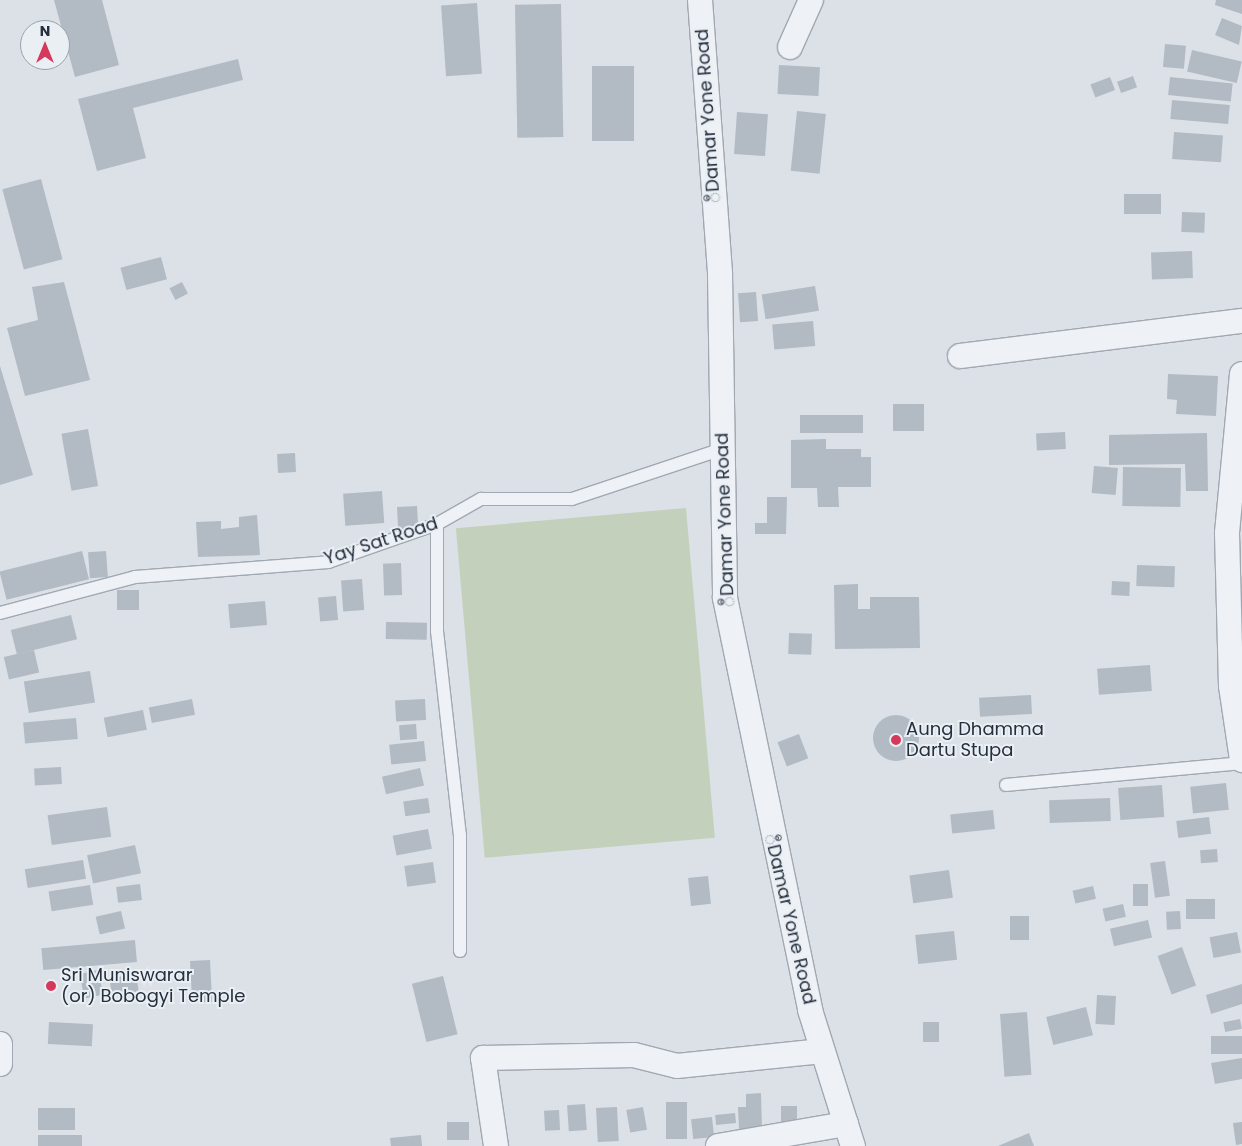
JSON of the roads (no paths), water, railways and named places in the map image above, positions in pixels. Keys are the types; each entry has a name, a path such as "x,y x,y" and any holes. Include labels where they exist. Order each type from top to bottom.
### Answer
{"street":[{"name":"ီDamar Yone Road","path":"700,0 720,274 725,598 771,835 822,1051 853,1146"},
{"path":"790,47 811,0"},
{"path":"960,356 1242,321"},
{"path":"1242,374 1227,533 1231,686 1242,762"},
{"path":"0,1044 0,1064"},
{"path":"496,1146 483,1058 634,1055 677,1066 822,1051"},
{"path":"718,1146 846,1124"}],"lane":[{"name":"Yay Sat Road","path":"0,613 135,577 328,562 437,524 481,499 572,499 722,448"},
{"path":"437,524 437,631 460,835 460,951"},
{"path":"1006,785 1242,762"}],"place":[{"name":"Aung Dhamma Dartu Stupa","path":"896,740"},
{"name":"Sri Muniswarar (or) Bobogyi Temple","path":"51,986"}]}
